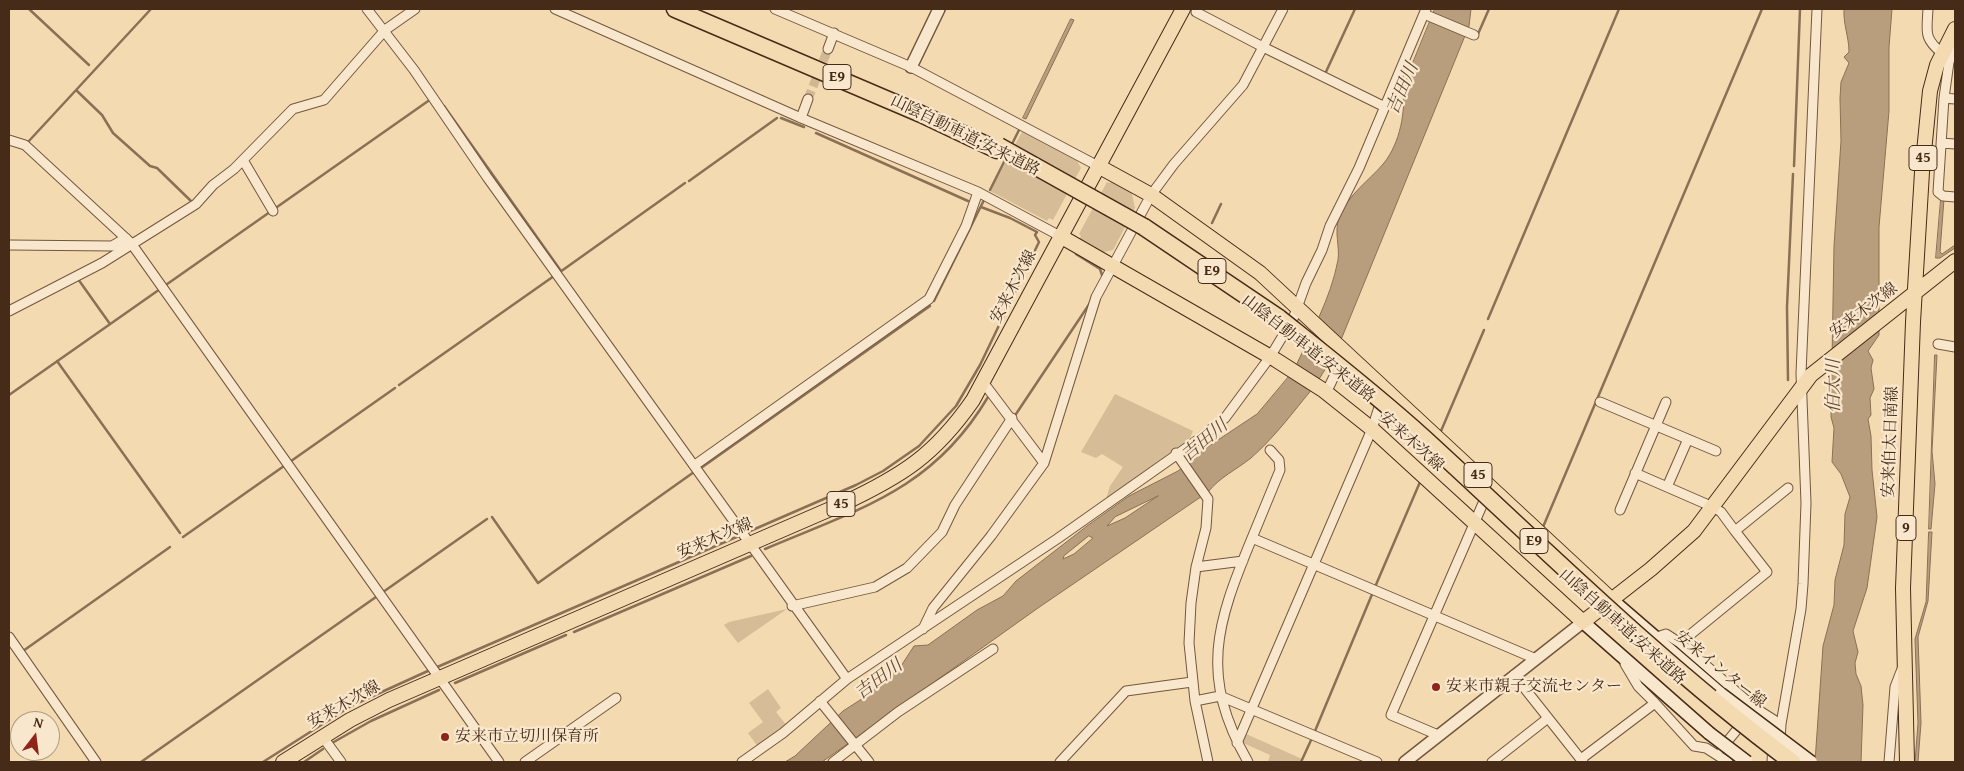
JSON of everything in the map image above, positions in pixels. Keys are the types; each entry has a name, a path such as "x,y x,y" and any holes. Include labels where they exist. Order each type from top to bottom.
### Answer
{"highway":[{"name":"山陰自動車道;安来道路","path":"675,9 998,148"},
{"name":"山陰自動車道;安来道路","path":"688,9 923,110 1076,187 1143,229 1277,320 1352,376 1424,438 1660,656 1729,714 1792,762"},
{"name":"山陰自動車道;安来道路","path":"1277,320 1414,435 1664,666 1785,762"}],"main road":[{"name":"安来木次線","path":"283,762 322,736 376,706 865,493 911,467 946,436 983,382 1098,166 1189,11"},
{"name":"安来木次線","path":"1060,236 1273,358 1324,392 1372,429 1583,622 1679,546 1713,507 1806,380 1916,293 1927,112 1933,78 1942,53 1954,40"},
{"name":"安来木次線","path":"1098,166 1151,195 1230,250 1299,309 1612,600"},
{"path":"1916,293 1955,261"},
{"name":"安来伯太日南線","path":"1907,762 1907,688 1904,663 1903,588 1916,293"},
{"name":"安来インター線","path":"1612,600 1721,694 1811,762"},
{"path":"1583,622 1709,734 1747,762"}],"street":[{"path":"367,9 385,30 487,177 695,465 792,606 847,679"},
{"path":"9,311 102,263 129,241 196,204 213,185 243,160 293,109 324,100 385,30 415,9"},
{"path":"555,9 801,118 978,192 1060,236"},
{"path":"775,9 911,67 1098,166"},
{"path":"911,67 939,9"},
{"path":"923,629 933,608 991,536 1044,463 1093,305 1112,266 1151,195 1174,164 1243,85 1283,9"},
{"path":"1772,762 1777,722 1801,609 1803,584 1806,503 1806,215 1816,9"},
{"path":"1928,9 1926,35 1931,44 1942,53"},
{"path":"1189,11 1385,107"},
{"path":"742,762 783,733 847,679 1057,539 1225,418 1273,358 1299,309 1330,226 1359,168 1425,12 1473,34"},
{"path":"828,49 834,34"},
{"path":"1954,40 1944,98 1938,192 1943,196 1955,197"},
{"path":"1944,98 1955,99"},
{"path":"801,118 808,99"},
{"path":"9,140 25,145 129,241 499,762"},
{"path":"1941,143 1955,144"},
{"path":"243,160 273,211"},
{"path":"695,465 929,299 966,226 978,192"},
{"path":"9,245 112,246 129,241"},
{"path":"1938,344 1955,347"},
{"path":"1324,392 1345,352"},
{"path":"983,382 1012,418 1044,463"},
{"path":"1237,743 1372,429 1385,390"},
{"path":"1600,402 1716,451"},
{"path":"1620,510 1666,402"},
{"path":"792,606 875,587 907,568 942,532 955,505 1012,418"},
{"path":"1667,487 1688,439"},
{"path":"1248,762 1237,743 1220,696 1217,658 1219,632 1228,598 1280,470 1278,460 1270,450"},
{"path":"1177,454 1208,499 1206,528 1196,567 1189,643 1195,701 1208,762"},
{"path":"1635,473 1713,507 1720,512 1768,572 1680,643"},
{"path":"1438,735 1391,715 1490,485"},
{"path":"1735,531 1788,488"},
{"path":"1252,538 1434,614 1536,660"},
{"path":"1196,567 1243,561"},
{"path":"1410,761 1438,735 1583,622"},
{"path":"1654,638 1666,634 1680,643 1755,708 1777,722"},
{"path":"9,637 96,762"},
{"path":"833,762 898,712 993,649"},
{"path":"1626,660 1625,664 1638,686 1694,746 1718,754 1728,762"},
{"path":"1889,762 1895,687 1904,663"},
{"path":"1514,675 1582,761 1654,703"},
{"path":"1060,762 1126,692 1192,682"},
{"path":"1195,701 1220,696 1378,762"},
{"path":"525,762 616,698"},
{"path":"822,702 869,762"},
{"path":"1718,754 1755,708"},
{"path":"1492,762 1548,718"},
{"path":"1777,722 1779,762"},
{"path":"322,736 341,762"}],"shaded area":[{"path":"1022,132 1077,161 1081,168 1053,220 1049,218 1047,221 990,191"},
{"path":"1112,180 1131,190 1135,208 1113,250 1099,253 1078,241 1081,236 1079,234 1107,182 1110,183"},
{"path":"1115,394 1193,431 1190,438 1106,499 1110,486 1123,467 1102,454 1096,458 1081,452"},
{"path":"787,609 738,643 724,625 729,622"},
{"path":"768,689 781,708 776,712 787,726 758,747 748,733 763,722 749,703"},
{"path":"1244,733 1302,759 1301,762 1268,762 1270,755 1241,742"}],"water":[{"path":"1435,9 1471,9 1469,26 1336,352 1316,384 1294,370 1319,316 1335,274 1338,260 1337,229 1339,218 1343,209 1359,188 1378,170 1390,155 1398,136 1403,116 1403,87"},
{"name":"伯太川","path":"1844,9 1892,9 1889,47 1889,111 1879,227 1879,335 1868,351 1873,360 1871,368 1874,389 1870,398 1871,415 1868,419 1877,517 1867,588 1853,631 1858,652 1855,663 1856,674 1861,686 1863,705 1861,762 1815,762 1823,646 1834,605 1835,580 1844,545 1845,514 1850,497 1841,474 1832,462 1834,428 1831,417 1834,246 1841,141 1840,98 1841,82 1849,63 1844,57 1849,52"},
{"path":"1071,19 1074,20 1026,119 1023,118"},
{"path":"1941,199 1944,199 1940,252 1942,254 1955,245 1955,248 1940,258 1936,258"},
{"path":"1935,355 1937,355 1932,451 1935,484 1931,529 1929,529"},
{"path":"1292,373 1313,388 1260,450 1208,492 1038,608 822,762 785,762 795,756 843,711 871,693 901,666 914,646 928,645 977,610 1003,596 1016,581 1087,526 1129,496 1178,471 1206,448 1257,414","holes":["1158,496 1125,518 1107,526 1115,517","1089,536 1093,538 1074,554 1063,559 1064,556"]},
{"path":"1929,532 1932,532 1928,601 1918,637 1921,723 1918,762 1915,762 1918,723 1915,639 1926,602"}],"waterway":[{"path":"29,9 89,65"},
{"path":"28,142 151,9"},
{"path":"1325,74 1355,9"},
{"path":"1478,34 1489,9"},
{"path":"1488,319 1619,9"},
{"path":"1543,527 1762,9"},
{"path":"1794,166 1800,9"},
{"path":"76,90 102,115 113,133 150,166 157,168 192,202"},
{"path":"9,395 431,99"},
{"path":"444,106 561,271"},
{"path":"689,181 777,118"},
{"path":"781,118 804,127"},
{"path":"1011,146 1019,130"},
{"path":"816,133 968,201"},
{"path":"990,190 1006,158"},
{"path":"1788,380 1787,307 1793,174"},
{"path":"560,272 685,183"},
{"path":"934,301 984,200"},
{"path":"1212,223 1221,204"},
{"path":"435,668 856,485 883,471 919,446 956,406 980,365 1039,242 1035,235 1037,232 1010,218 981,207"},
{"path":"1076,254 1100,269 1103,278"},
{"path":"399,385 554,276"},
{"path":"78,279 110,324"},
{"path":"1014,417 1090,303"},
{"path":"701,468 930,306"},
{"path":"1441,431 1484,330"},
{"path":"57,361 180,533"},
{"path":"183,537 395,388"},
{"path":"765,549 862,508 891,493 918,475 943,454 966,429 988,397"},
{"path":"492,517 538,583 694,472"},
{"path":"1375,587 1420,482"},
{"path":"141,762 487,519"},
{"path":"23,651 170,547"},
{"path":"574,632 751,556"},
{"path":"1315,731 1373,592"},
{"path":"455,683 566,635"},
{"path":"263,762 351,706 430,670"},
{"path":"332,743 371,721 439,690"},
{"path":"1301,762 1312,738"},
{"path":"304,762 323,749"}],"tunnel":[{"path":"808,99 828,49"}],"place":[{"name":"安来市親子交流センター","path":"1436,687"},
{"name":"安来市立切川保育所","path":"445,737"}],"water label":[{"name":"吉田川","path":"1403,89"},
{"name":"吉田川","path":"1205,441"},
{"name":"吉田川","path":"879,680"}]}
